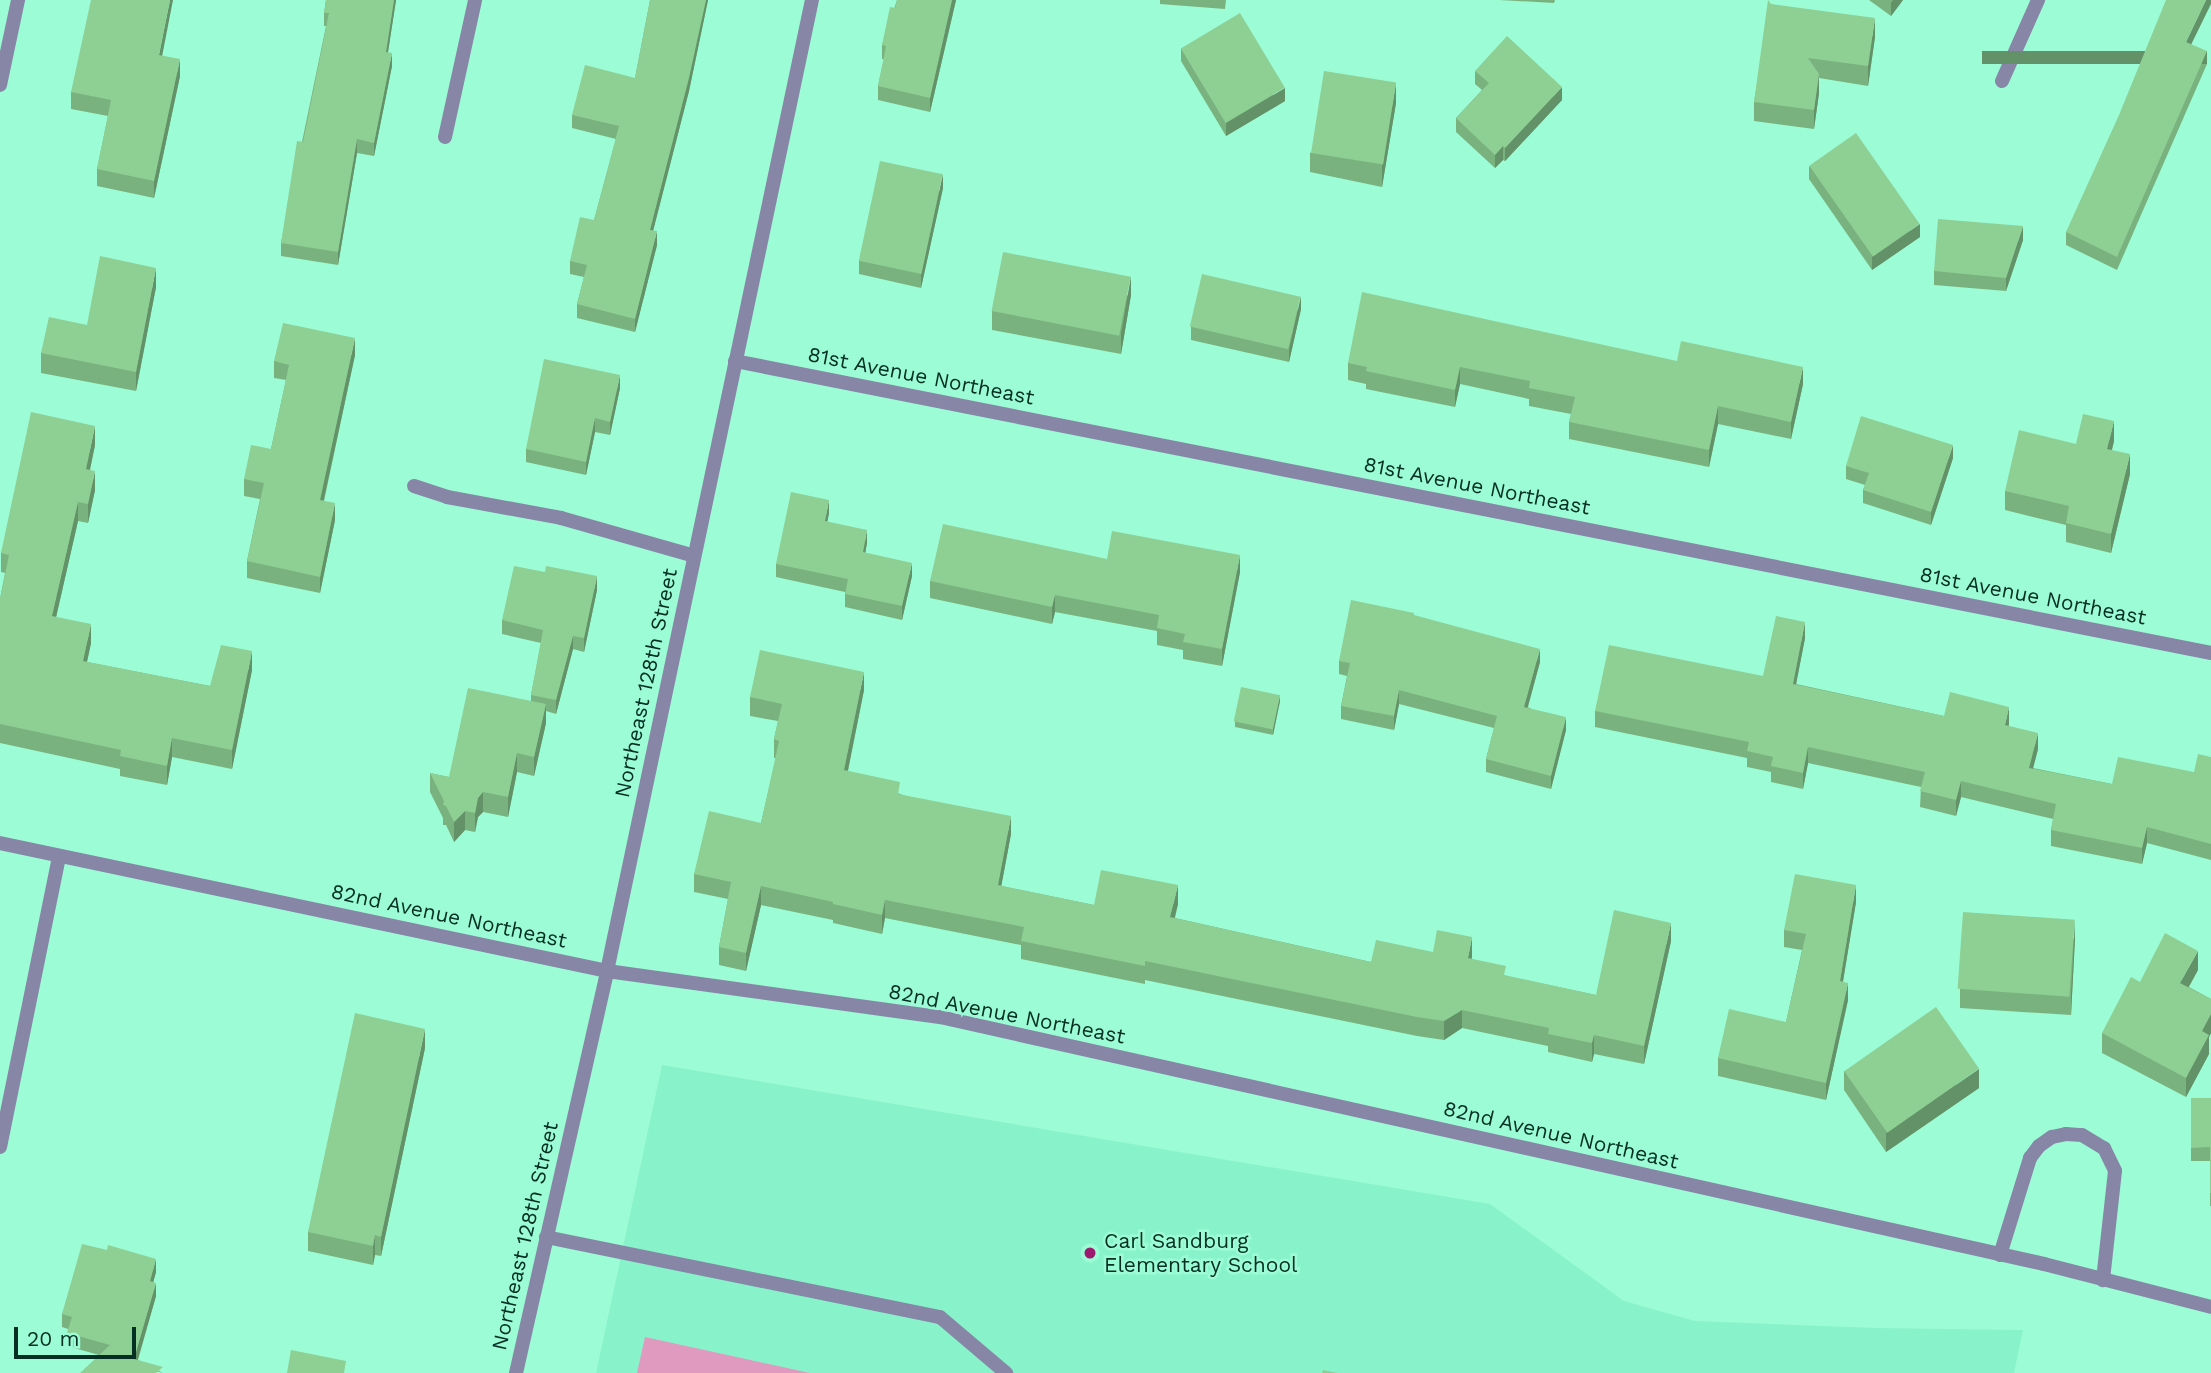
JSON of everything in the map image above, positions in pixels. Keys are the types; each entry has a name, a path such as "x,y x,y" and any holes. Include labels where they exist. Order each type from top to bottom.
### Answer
{"street":[{"path":"0,85 18,0"},
{"path":"445,137 475,0"},
{"name":"Northeast 128th Street","path":"516,1373 607,971 812,0"},
{"path":"2002,81 2038,0"},
{"name":"81st Avenue Northeast","path":"735,361 2211,653"},
{"path":"414,486 447,497 561,518 694,556"},
{"name":"82nd Avenue Northeast","path":"0,843 607,971 940,1017 2000,1255 2211,1307"},
{"path":"0,1147 59,856"},
{"path":"2000,1255 2029,1158 2039,1146 2052,1138 2082,1135 2104,1148 2115,1171 2104,1280"},
{"path":"546,1237 940,1317 1006,1373"}],"shaded area":[{"name":"Carl Sandburg Elementary School","path":"662,1065 1490,1204 1624,1301 1695,1321 2023,1330 2014,1373 596,1373"},
{"path":"645,1337 810,1373 637,1373"}],"building":[{"path":"91,0 170,0 159,55 180,59 154,181 97,169 111,100 71,92"},
{"path":"326,0 394,0 386,52 392,53 374,143 357,139 338,252 281,243 297,141 303,142 329,13 324,13"},
{"path":"650,0 706,0 650,230 657,231 635,319 577,304 587,265 570,261 580,217 594,220 619,126 572,115 585,65 635,78"},
{"path":"897,0 952,0 930,98 878,86 886,46 882,45 890,7 895,8"},
{"path":"1768,0 1771,4 1875,18 1868,66 1808,58 1819,74 1814,110 1754,102"},
{"path":"2166,0 2206,0 2186,42 2207,51 2117,257 2066,232 2119,115"},
{"path":"1240,13 1285,88 1226,123 1181,49"},
{"path":"1507,36 1562,87 1505,148 1503,146 1495,155 1456,118 1489,83 1475,71"},
{"path":"1324,71 1396,82 1383,164 1311,153"},
{"path":"1856,133 1920,224 1873,257 1809,166"},
{"path":"880,161 943,174 921,274 859,261"},
{"path":"1938,219 2023,226 2006,278 1934,271"},
{"path":"1003,252 1131,277 1119,336 992,311"},
{"path":"100,256 156,268 136,372 41,353 49,317 87,325"},
{"path":"1202,274 1300,297 1288,349 1190,327"},
{"path":"1362,292 1677,361 1681,341 1803,367 1791,422 1718,406 1709,450 1569,422 1575,397 1529,388 1530,381 1460,367 1455,390 1366,371 1367,367 1348,363"},
{"path":"283,323 355,338 320,500 335,503 320,577 247,561 264,483 244,479 251,445 271,449 289,365 274,361"},
{"path":"544,359 620,375 610,422 595,418 586,462 526,449"},
{"path":"31,412 95,426 86,469 95,471 88,504 78,502 52,616 91,624 83,661 210,686 221,645 252,651 232,750 172,738 167,766 120,756 121,750 0,724 0,599 9,555 1,553"},
{"path":"2083,414 2114,421 2107,449 2130,454 2111,534 2066,523 2069,506 2005,491 2019,430 2076,444"},
{"path":"1861,416 1953,445 1931,512 1863,490 1869,473 1846,466"},
{"path":"791,492 829,500 825,521 867,530 863,552 912,563 902,606 845,594 848,579 776,564"},
{"path":"943,524 1107,559 1112,531 1240,555 1222,649 1183,642 1185,634 1157,628 1159,615 1055,595 1052,607 930,581"},
{"path":"514,566 545,572 546,566 597,576 584,638 573,636 556,700 531,695 543,630 502,620"},
{"path":"1351,600 1414,613 1540,649 1524,707 1566,717 1551,776 1486,759 1497,716 1399,690 1394,716 1341,706 1350,663 1339,661"},
{"path":"1776,616 1805,622 1793,684 1944,716 1950,692 2009,707 2005,725 2038,733 2029,768 2112,784 2118,757 2194,772 2198,754 2211,757 2211,844 2147,827 2142,848 2051,830 2056,804 1961,781 1956,800 1920,791 1925,772 1808,747 1803,773 1771,766 1773,757 1747,751 1749,742 1595,711 1609,645 1763,676"},
{"path":"760,650 864,672 844,770 900,782 898,794 1011,816 998,885 1094,905 1101,870 1178,885 1170,917 1371,962 1376,940 1433,952 1437,930 1472,937 1468,958 1506,966 1504,975 1596,995 1614,910 1671,923 1644,1046 1594,1035 1592,1043 1548,1034 1549,1028 1462,1010 1444,1021 1417,1017 1145,961 1145,966 1021,941 1024,927 885,900 882,915 761,886 746,953 719,947 731,882 694,874 709,811 761,823 779,741 774,739 782,704 750,697"},
{"path":"1241,687 1280,695 1273,730 1234,721"},
{"path":"468,688 546,704 534,757 517,753 508,797 483,792 478,798 475,813 465,811 454,822 443,805 444,801 430,773 449,777"},
{"path":"1795,874 1856,885 1840,981 1848,983 1826,1083 1718,1058 1729,1009 1786,1022 1806,934 1784,930"},
{"path":"1963,912 2075,920 2069,997 1958,989"},
{"path":"2165,933 2198,951 2180,983 2211,999 2211,1014 2202,1031 2209,1035 2186,1078 2102,1033 2131,977 2140,982"},
{"path":"1936,1007 1979,1068 1887,1133 1844,1071"},
{"path":"355,1013 425,1029 381,1237 375,1235 373,1246 308,1232"},
{"path":"2191,1098 2211,1098 2211,1193 2210,1147 2191,1148"},
{"path":"82,1244 107,1250 108,1245 156,1259 150,1281 156,1283 134,1359 163,1367 156,1373 80,1373 110,1345 67,1333 72,1317 62,1314"},
{"path":"291,1350 346,1361 344,1373 287,1373"}],"place":[{"name":"Carl Sandburg Elementary School","path":"1090,1253"}]}
